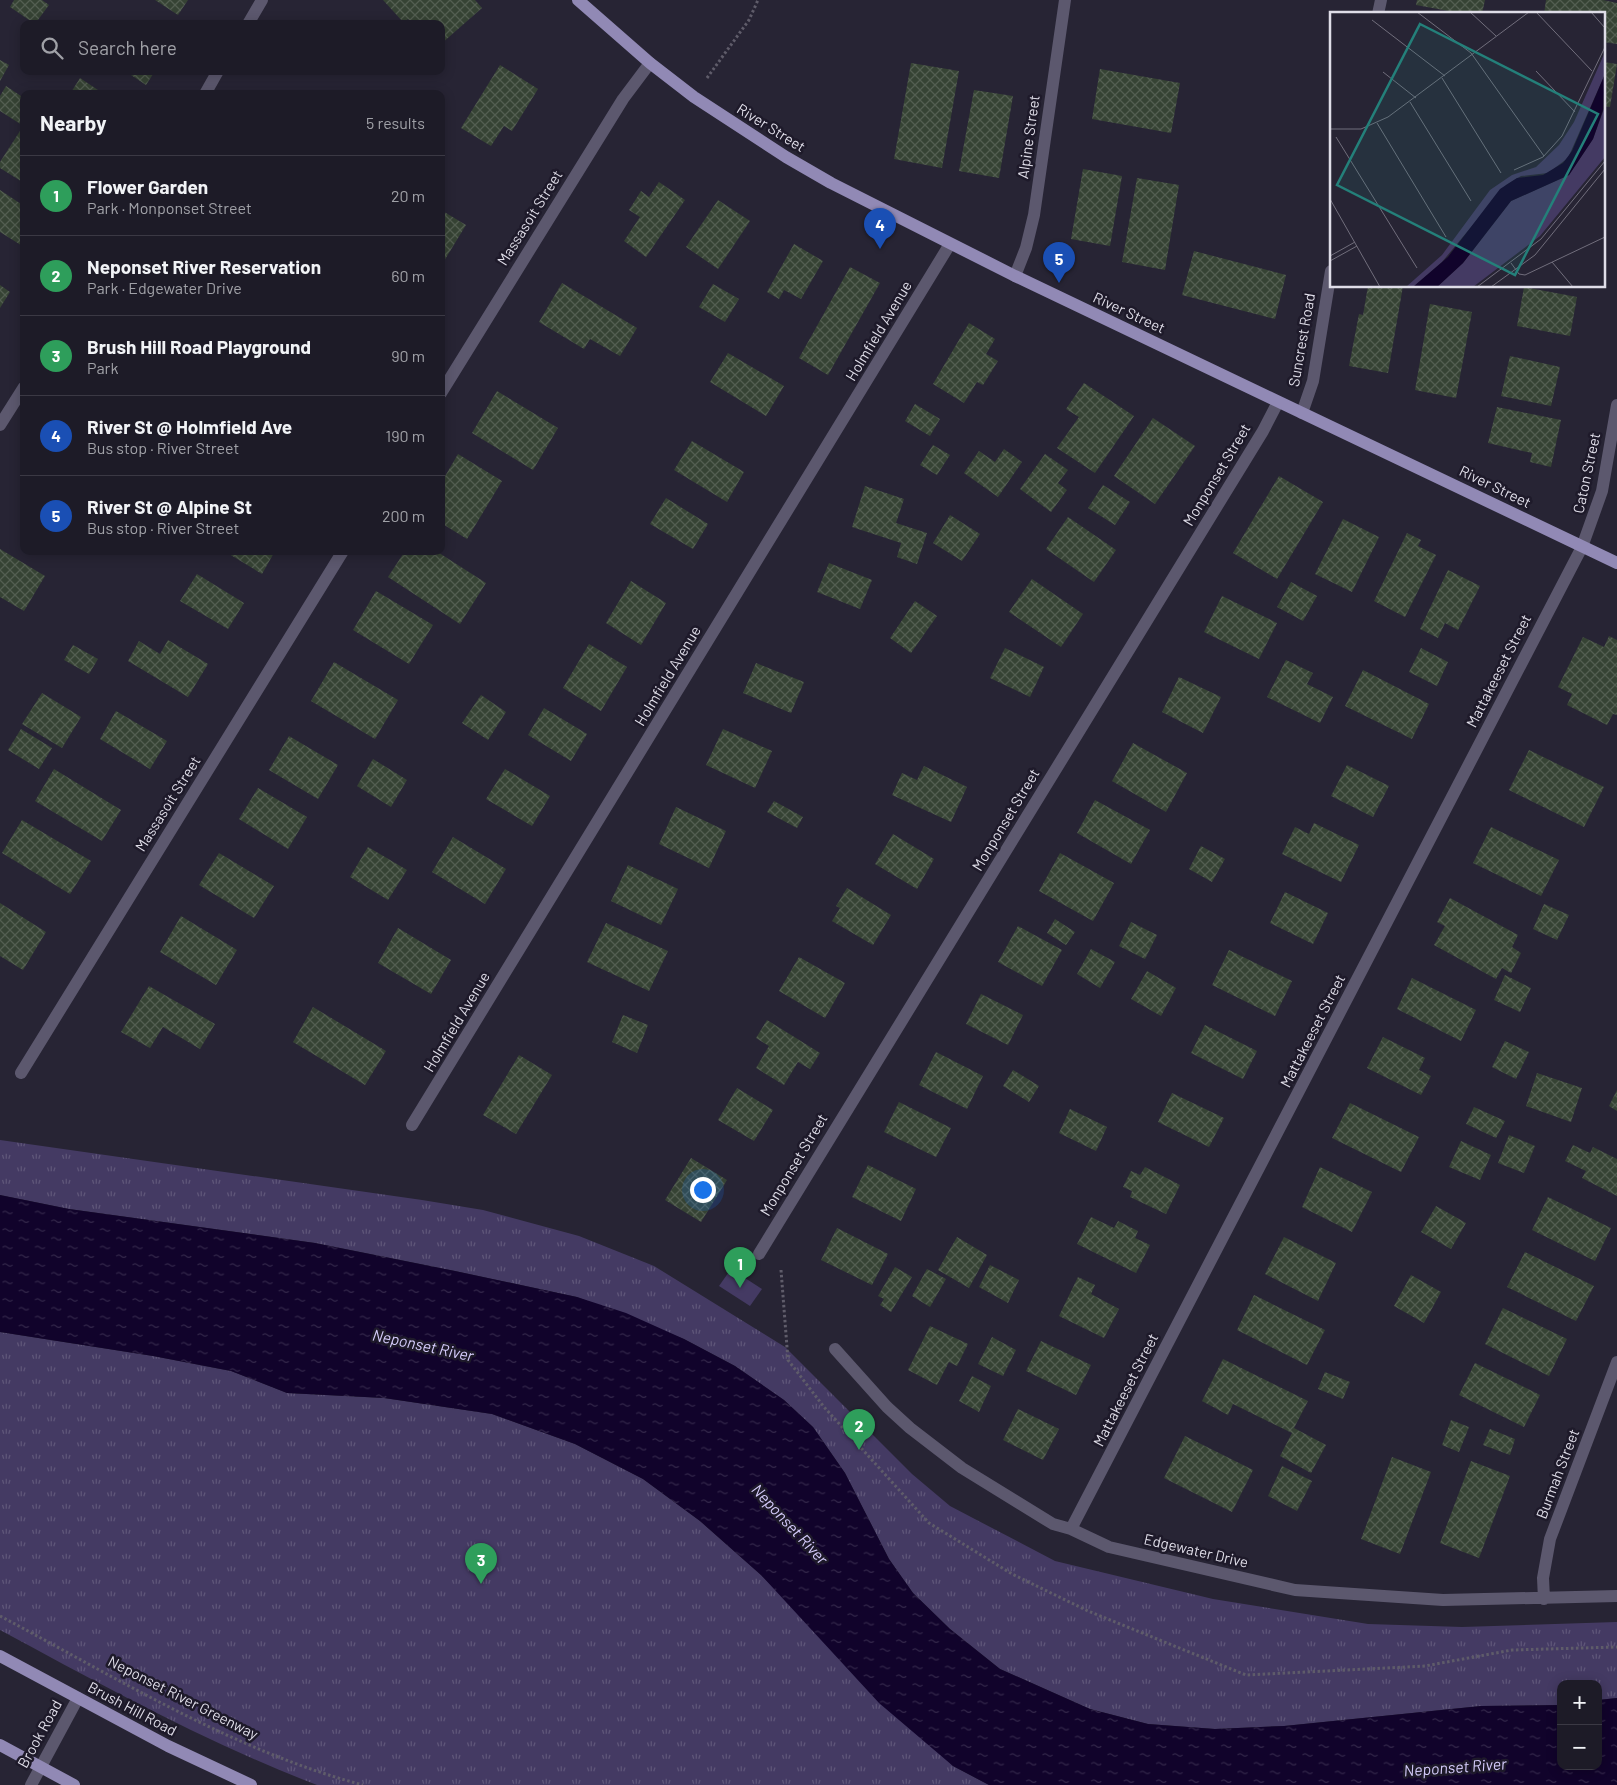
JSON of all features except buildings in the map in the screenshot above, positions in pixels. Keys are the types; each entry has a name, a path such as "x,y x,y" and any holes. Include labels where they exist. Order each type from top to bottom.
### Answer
{"main road":[{"name":"River Street","path":"578,0 650,63 694,97 786,157 831,183 1015,276 1617,564"},
{"name":"Brush Hill Road","path":"0,1656 168,1746 251,1785"},
{"path":"0,1745 74,1785"}],"street":[{"path":"250,20 262,0"},
{"name":"Alpine Street","path":"1015,276 1026,248 1034,215 1065,0"},
{"name":"Massasoit Street","path":"445,387 623,98 650,63"},
{"path":"206,90 216,75"},
{"name":"Holmfield Avenue","path":"412,1125 950,244"},
{"name":"Suncrest Road","path":"1302,413 1313,381 1330,277"},
{"path":"0,425 20,393"},
{"name":"Monponset Street","path":"759,1254 1263,431 1278,402"},
{"name":"Caton Street","path":"1582,547 1602,491 1617,405"},
{"name":"Mattakeeset Street","path":"1071,1529 1582,547"},
{"name":"Massasoit Street","path":"21,1073 341,555"},
{"name":"Edgewater Drive","path":"835,1349 887,1407 936,1448 989,1485 1054,1524 1071,1529 1108,1548 1295,1590 1443,1600 1617,1596"},
{"name":"Burmah Street","path":"1544,1599 1543,1578 1550,1539 1617,1362"},
{"name":"Brook Road","path":"31,1785 39,1767 78,1698"}],"path":[{"path":"694,97 749,20 758,0"},
{"name":"Neponset River Greenway","path":"0,1616 233,1737 311,1769 363,1785"}],"green space":[{"path":"0,1140 483,1210 579,1236 654,1266 785,1347 912,1474 950,1506 1055,1561 1213,1599 1368,1624 1462,1627 1617,1622 1617,1698 1602,1700 1602,1680 1557,1680 1557,1705 1481,1706 1284,1726 1215,1729 1148,1724 1090,1709 1000,1669 950,1629 913,1593 889,1559 845,1473 813,1427 784,1400 735,1366 684,1339 577,1297 455,1271 315,1243 69,1209 0,1195"},
{"path":"731,1269 762,1289 750,1306 719,1286"},
{"path":"0,1332 153,1356 231,1371 287,1393 384,1398 492,1414 575,1444 643,1479 700,1521 761,1575 953,1766 989,1785 317,1785 236,1751 156,1713 0,1630"}],"water":[{"name":"Neponset River","path":"0,1195 69,1209 315,1243 577,1297 626,1313 684,1339 735,1366 784,1400 813,1427 845,1473 889,1559 913,1593 950,1629 1000,1669 1090,1709 1148,1724 1215,1729 1284,1726 1481,1706 1557,1705 1557,1770 1602,1770 1602,1700 1617,1698 1617,1785 989,1785 953,1766 879,1703 761,1575 700,1521 643,1479 575,1444 492,1414 384,1398 287,1393 231,1371 153,1356 0,1332"}],"place":[{"name":"River St @ Holmfield Ave","path":"880,249"},
{"name":"River St @ Alpine St","path":"1059,283"},
{"name":"Flower Garden","path":"740,1288"},
{"name":"Neponset River Reservation","path":"859,1450"},
{"name":"Brush Hill Road Playground","path":"481,1584"}]}
